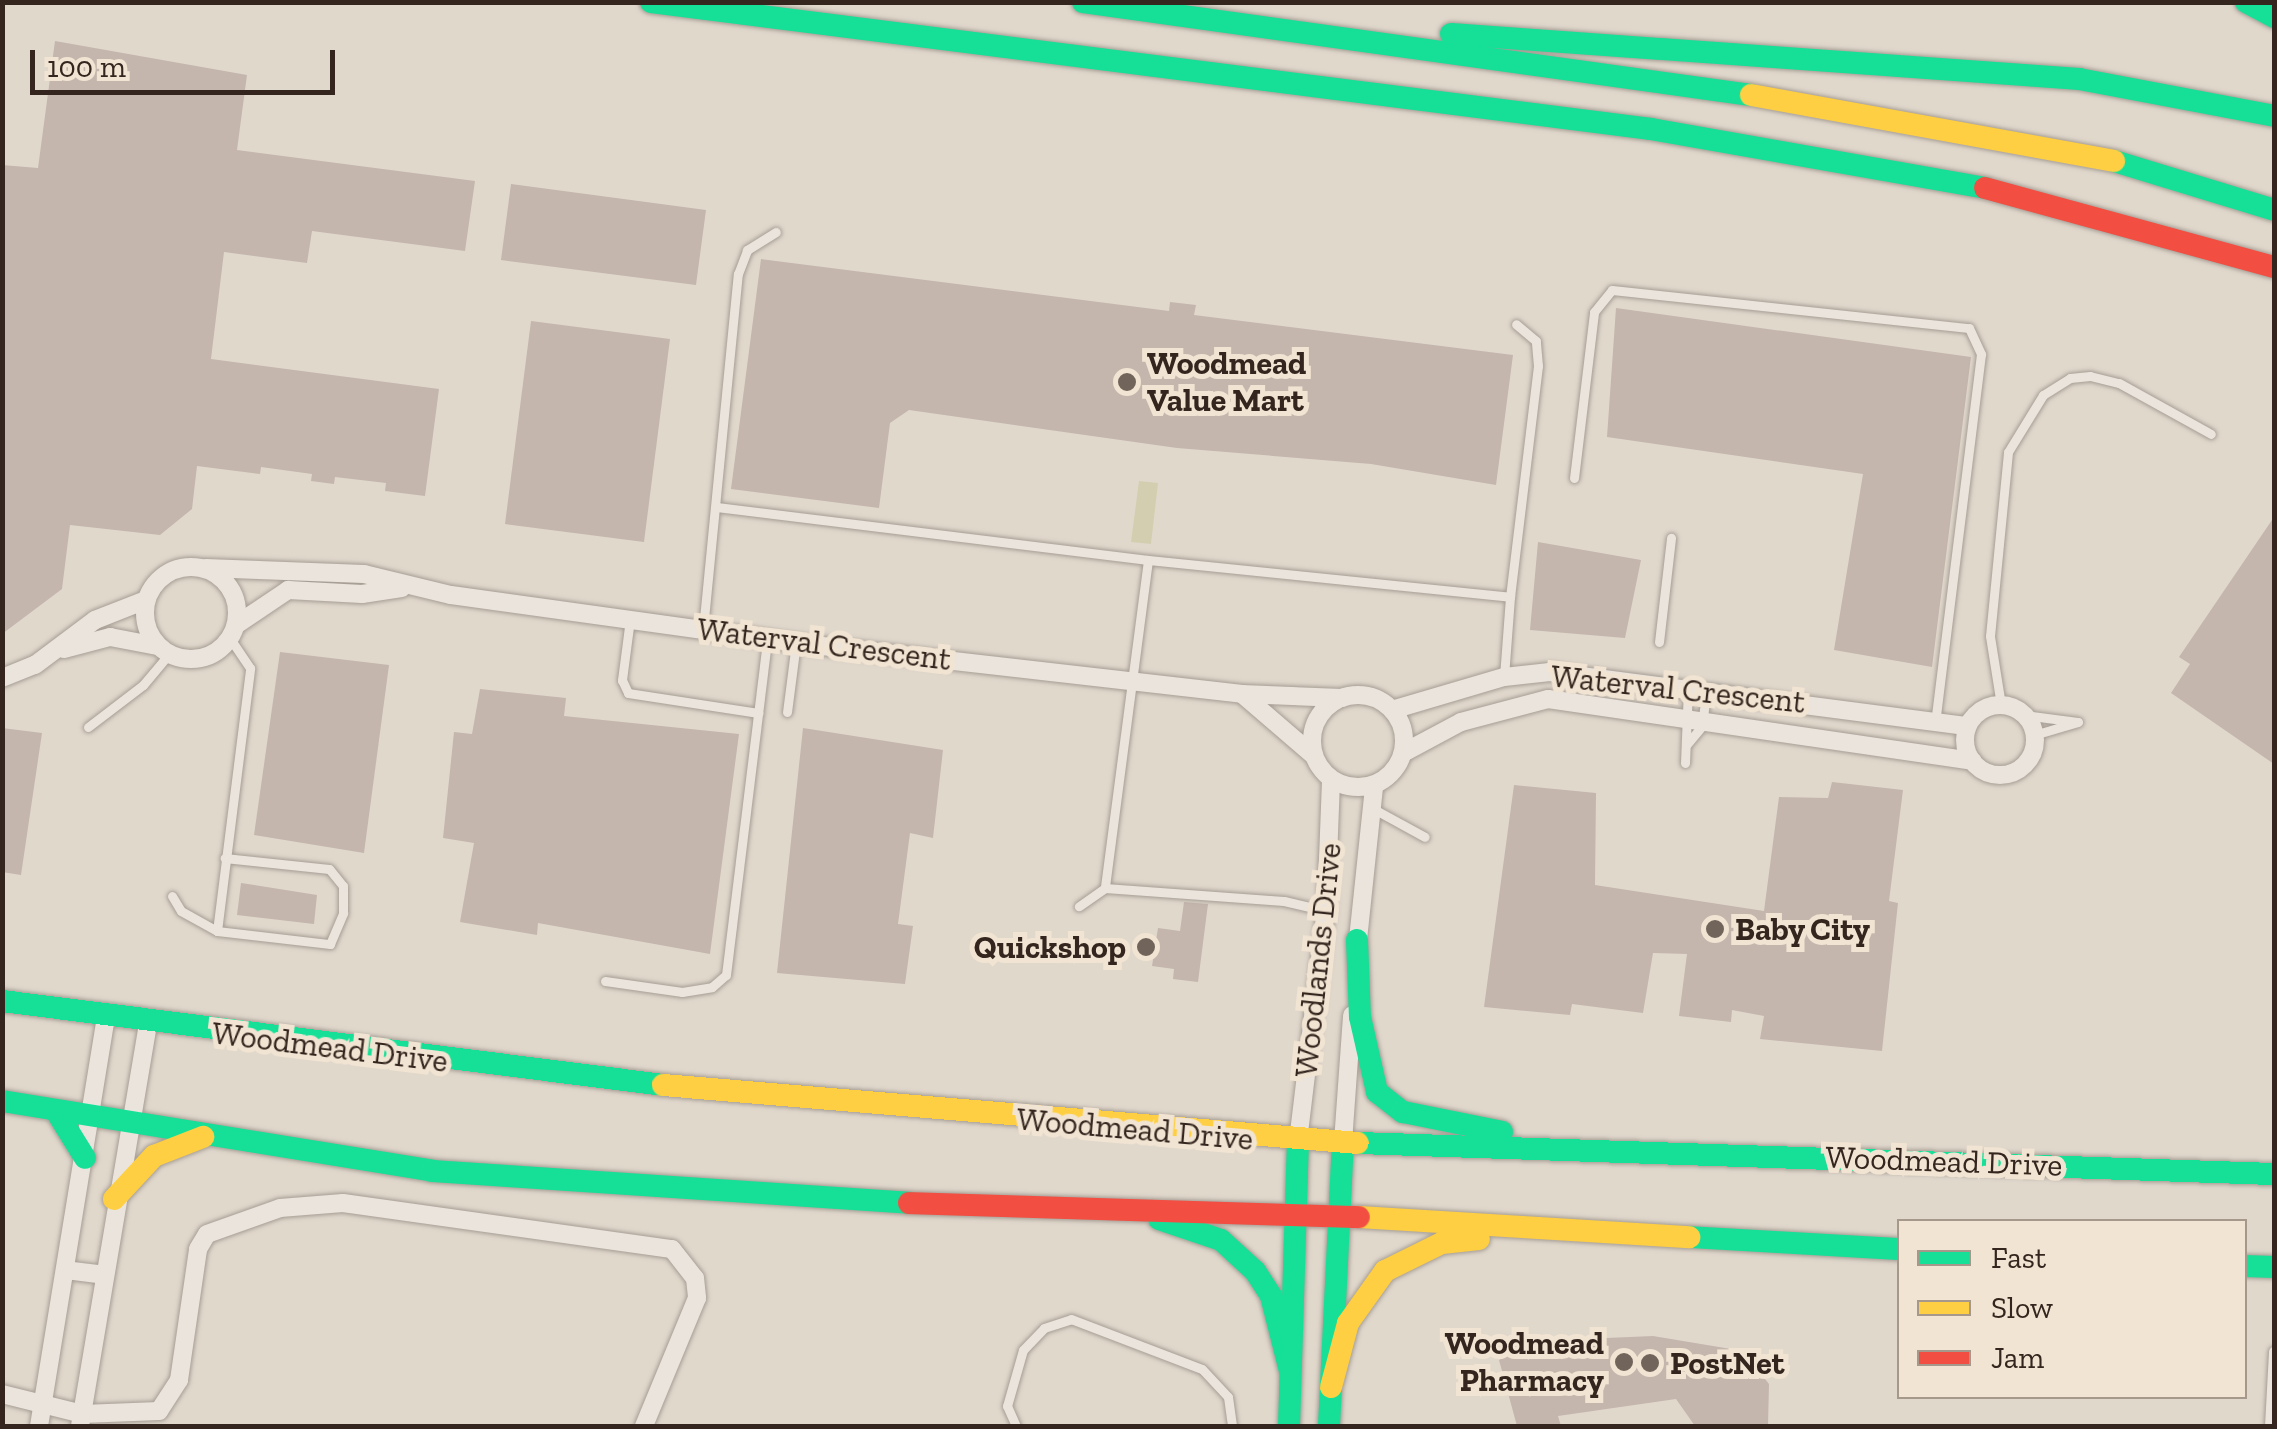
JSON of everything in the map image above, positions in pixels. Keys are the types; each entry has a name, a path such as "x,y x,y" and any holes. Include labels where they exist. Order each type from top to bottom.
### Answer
{"main road":[{"path":"651,2 1650,130 1936,177 2094,212 2274,267"},
{"path":"1083,2 1669,82 1951,128 2108,160 2274,210"},
{"path":"2246,2 2274,18"},
{"path":"1238,24 1978,70 2079,79 2274,116"},
{"path":"2094,212 2274,286"},
{"path":"1357,940 1368,1068 1384,1100 1419,1116 1598,1148"},
{"name":"Woodmead Drive","path":"2,1001 106,1019 568,1076 1298,1141 1598,1148 2274,1174"},
{"path":"2,1101 432,1171 565,1182 966,1206 1340,1216 1626,1236 1897,1249"},
{"path":"56,1111 85,1158"},
{"path":"114,1199 154,1156 204,1136"},
{"path":"1289,1426 1298,1141"},
{"path":"1330,1426 1344,1142"},
{"path":"1129,1208 1221,1240 1255,1271 1270,1296 1290,1371"},
{"path":"1332,1387 1348,1323 1385,1271 1410,1255 1464,1240 1626,1236"},
{"path":"2247,1266 2274,1267"}],"street":[{"path":"2,678 54,653 110,637 209,656 233,632 235,597 206,568 166,573 146,600 95,620 54,653"},
{"name":"Waterval Crescent","path":"206,568 364,574 408,587 796,643 1242,694 1342,698"},
{"name":"Waterval Crescent","path":"233,632 288,590 362,594 408,587"},
{"path":"146,600 145,622 163,650"},
{"name":"Waterval Crescent","path":"1392,710 1504,677 1550,672 1968,726"},
{"path":"1242,694 1313,756 1330,780 1374,786 1403,753 1404,738 1392,710 1364,695 1342,698 1314,726 1313,756"},
{"name":"Waterval Crescent","path":"1403,753 1476,717 1548,699 1702,726 1972,762"},
{"path":"2000,705 2024,714 2034,735 2030,759 2011,774 1985,772 1972,762 1968,726 1981,710 2000,705"},
{"name":"Woodlands Drive","path":"1298,1141 1326,911 1330,780"},
{"name":"Woodlands Drive","path":"1344,1142 1357,940 1374,786"},
{"path":"39,1426 106,1019"},
{"path":"81,1420 127,1120 148,1024"},
{"path":"2,1394 81,1420 145,1416 168,1404 180,1380 198,1249 207,1234 280,1208 343,1203 672,1249 695,1278 696,1298 644,1426"},
{"path":"65,1270 103,1275"}],"lane":[{"path":"703,630 738,274 747,250 776,232"},
{"path":"1574,478 1594,312 1612,290 1969,328 1981,354 1935,722"},
{"path":"1504,677 1538,366 1536,341 1516,324"},
{"path":"2000,705 1990,636 2008,452 2043,395 2070,378 2090,376 2119,383 2212,434"},
{"path":"716,507 1148,560 1510,597"},
{"path":"1659,642 1671,538"},
{"path":"1105,888 1148,560"},
{"path":"630,619 622,680 628,693 758,713"},
{"path":"216,930 250,668 233,632"},
{"path":"605,981 682,992 722,981 766,639"},
{"path":"786,712 796,643"},
{"path":"88,727 144,685 163,650"},
{"path":"1685,763 1683,722 1697,688"},
{"path":"1687,744 1702,726 1697,688"},
{"path":"2024,714 2078,722 2034,735"},
{"path":"1372,808 1425,838"},
{"path":"172,896 182,911 216,930 330,944 343,913 343,886 329,869 225,858"},
{"path":"1080,906 1105,888 1284,900 1326,911"},
{"path":"1016,1426 1008,1406 1023,1350 1044,1328 1071,1319 1202,1369 1228,1397 1232,1426"},
{"path":"2270,1426 2273,1350"}],"shaded area":[{"path":"1139,481 1158,483 1151,544 1131,542"}],"building":[{"path":"55,41 247,75 237,150 475,181 465,251 312,231 307,263 224,252 211,359 439,389 425,496 385,491 386,483 335,477 334,484 311,481 312,474 261,467 260,474 197,466 192,509 160,535 70,525 62,589 2,634 2,165 38,168"},
{"path":"511,184 706,210 696,285 501,260"},
{"name":"Woodmead Value Mart","path":"761,259 1169,311 1170,302 1196,305 1194,315 1513,355 1496,485 1371,464 1177,448 909,410 890,423 879,508 731,489"},
{"path":"1616,308 1971,357 1932,667 1834,650 1863,474 1607,437"},
{"path":"531,321 670,339 644,542 505,524"},
{"path":"2274,517 2274,764 2171,693 2190,664 2179,657"},
{"path":"1538,542 1641,560 1625,638 1530,630"},
{"path":"280,652 389,665 364,853 254,835"},
{"path":"480,689 566,698 564,716 739,734 710,954 538,923 537,935 460,922 474,843 443,838 454,732 472,734"},
{"path":"2,728 42,733 21,875 2,872"},
{"path":"803,728 943,750 933,838 910,833 898,924 913,926 905,984 777,973"},
{"path":"1832,782 1903,790 1889,901 1898,903 1882,1051 1760,1039 1764,1016 1732,1010 1731,1022 1679,1016 1687,954 1653,953 1643,1013 1572,1004 1570,1015 1484,1007 1514,785 1596,793 1595,885 1764,911 1779,797 1828,798"},
{"path":"241,883 317,895 314,924 237,915"},
{"path":"1184,902 1208,904 1198,982 1173,979 1174,969 1152,966 1158,928 1180,931"},
{"path":"1653,1336 1743,1351 1769,1384 1768,1426 1695,1426 1676,1399 1558,1416 1561,1426 1517,1426 1499,1360 1536,1341"}],"traffic: fast":[{"path":"651,2 1651,129 1985,188"},
{"path":"1083,2 1751,95"},
{"path":"2246,2 2274,17"},
{"path":"1451,34 2079,79 2274,116"},
{"path":"2114,161 2274,210"},
{"path":"1357,940 1360,1017 1377,1092 1403,1112 1502,1132"},
{"path":"2,1001 663,1085"},
{"path":"2,1101 432,1171 909,1203"},
{"path":"56,1111 85,1158"},
{"path":"1289,1426 1298,1141"},
{"path":"1329,1426 1343,1142"},
{"path":"1358,1143 2274,1174"},
{"path":"1159,1219 1221,1240 1255,1271 1271,1296 1290,1371"},
{"path":"1689,1237 1897,1249"},
{"path":"2247,1266 2274,1267"}],"traffic: slow":[{"path":"1751,95 2114,161"},
{"path":"663,1085 1358,1143"},
{"path":"114,1199 154,1156 203,1137"},
{"path":"1359,1217 1689,1237"},
{"path":"1331,1387 1348,1323 1385,1271 1442,1243 1479,1239"}],"traffic: jam":[{"path":"1985,188 2274,267"},
{"path":"909,1203 1359,1217"}],"place":[{"name":"Woodmead Value Mart","path":"1127,382"},
{"name":"Baby City","path":"1715,929"},
{"name":"Quickshop","path":"1146,947"},
{"name":"Woodmead Pharmacy","path":"1624,1362"},
{"name":"PostNet","path":"1650,1363"}]}
